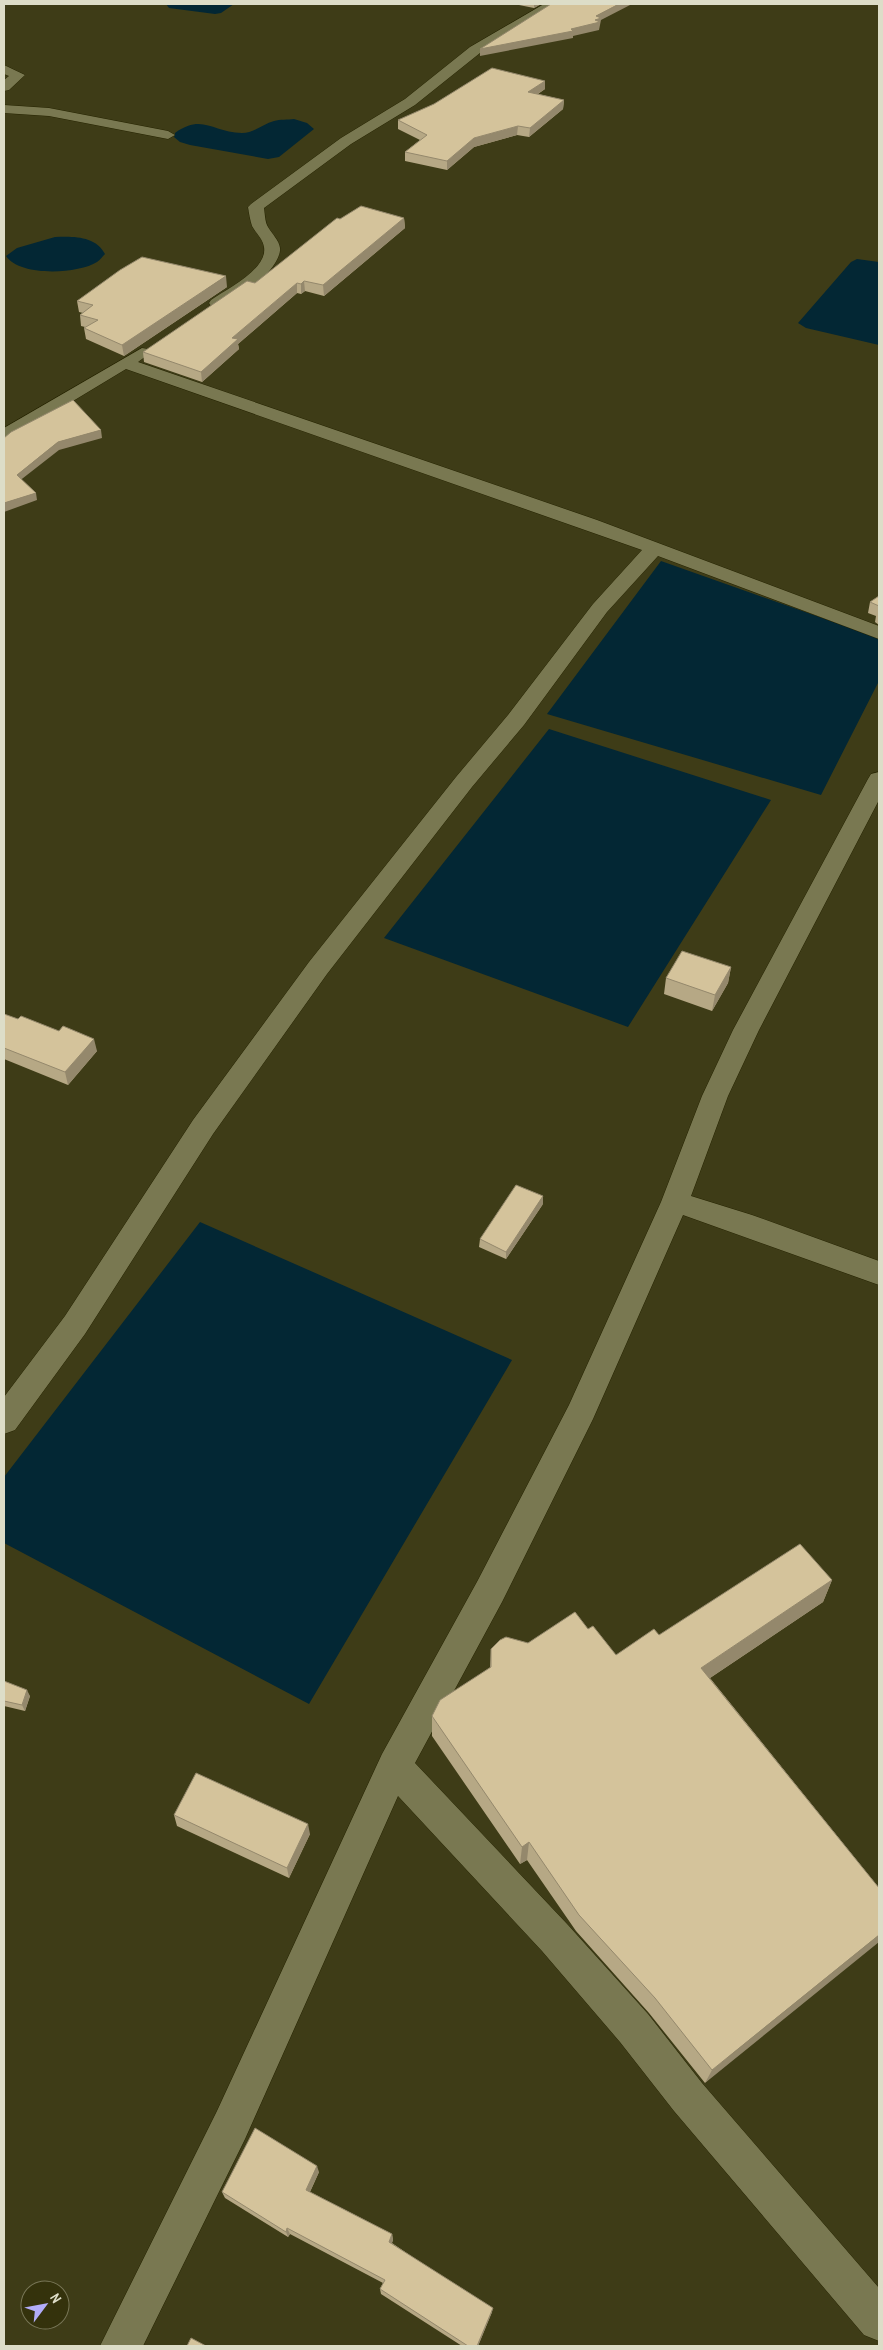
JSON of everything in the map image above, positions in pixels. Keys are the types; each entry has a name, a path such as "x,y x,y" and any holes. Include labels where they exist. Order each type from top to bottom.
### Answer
{"street":[{"path":"201,314 259,274 270,263 273,252 272,245 260,225 256,208 346,141 410,102 474,50 552,4"},
{"path":"4,70 18,74 4,88"},
{"path":"4,109 49,112 168,135"},
{"path":"4,435 127,364 152,347"},
{"path":"127,364 655,548 879,633"},
{"path":"4,1421 75,1325 203,1127 318,968 452,797 516,720 600,608 655,548"},
{"path":"121,2346 232,2125 394,1766 490,1591 582,1410 675,1202 715,1096 746,1030 879,779"},
{"path":"675,1202 742,1223 855,1266 879,1273"},
{"path":"394,1766 548,1931 634,2028 688,2097 879,2320"}],"water":[{"path":"166,4 234,4 221,13 215,14 169,8"},
{"path":"294,119 307,123 314,129 279,157 268,159 190,145 180,142 174,137 175,133 193,125 201,124 242,133 251,132 270,122"},
{"path":"55,237 76,237 90,240 101,248 105,254 97,262 88,266 64,271 36,270 23,267 13,263 6,256 17,248"},
{"path":"857,259 879,262 879,345 806,328 798,323 851,262"},
{"path":"661,561 879,638 879,681 821,795 547,714"},
{"path":"549,729 771,800 628,1027 384,938"},
{"path":"200,1222 512,1360 309,1704 4,1543 4,1477"}],"building":[{"path":"551,4 619,4 596,16 601,18 595,20 600,22 571,29 573,31 480,49"},
{"path":"492,68 545,81 528,92 564,100 530,128 518,126 474,138 447,161 405,152 427,135 398,120 434,104"},
{"path":"361,206 404,218 323,285 304,281 301,284 297,283 232,338 238,339 201,372 143,352 247,281 255,283 337,218 340,219"},
{"path":"142,257 226,276 122,345 84,328 98,320 80,315 93,305 77,301 120,270"},
{"path":"73,400 101,430 58,442 17,475 36,493 4,503 4,438 11,432"},
{"path":"879,596 879,606 870,602"},
{"path":"682,951 731,967 715,995 666,978"},
{"path":"4,1014 18,1019 21,1016 59,1031 63,1026 94,1039 65,1072 4,1048"},
{"path":"516,1185 543,1196 506,1252 480,1239"},
{"path":"800,1544 832,1580 701,1668 879,1888 879,1935 712,2070 655,1998 579,1915 529,1842 522,1847 432,1716 440,1700 491,1667 491,1649 506,1637 528,1643 575,1612 588,1629 593,1626 616,1655 654,1629 659,1635"},
{"path":"4,1681 27,1690 22,1705 4,1701"},
{"path":"196,1773 308,1824 287,1868 174,1815"},
{"path":"255,2128 317,2166 306,2190 392,2234 389,2242 493,2308 477,2346 468,2346 380,2289 385,2280 287,2228 286,2232 222,2192"},
{"path":"191,2338 206,2346 187,2346"}]}
